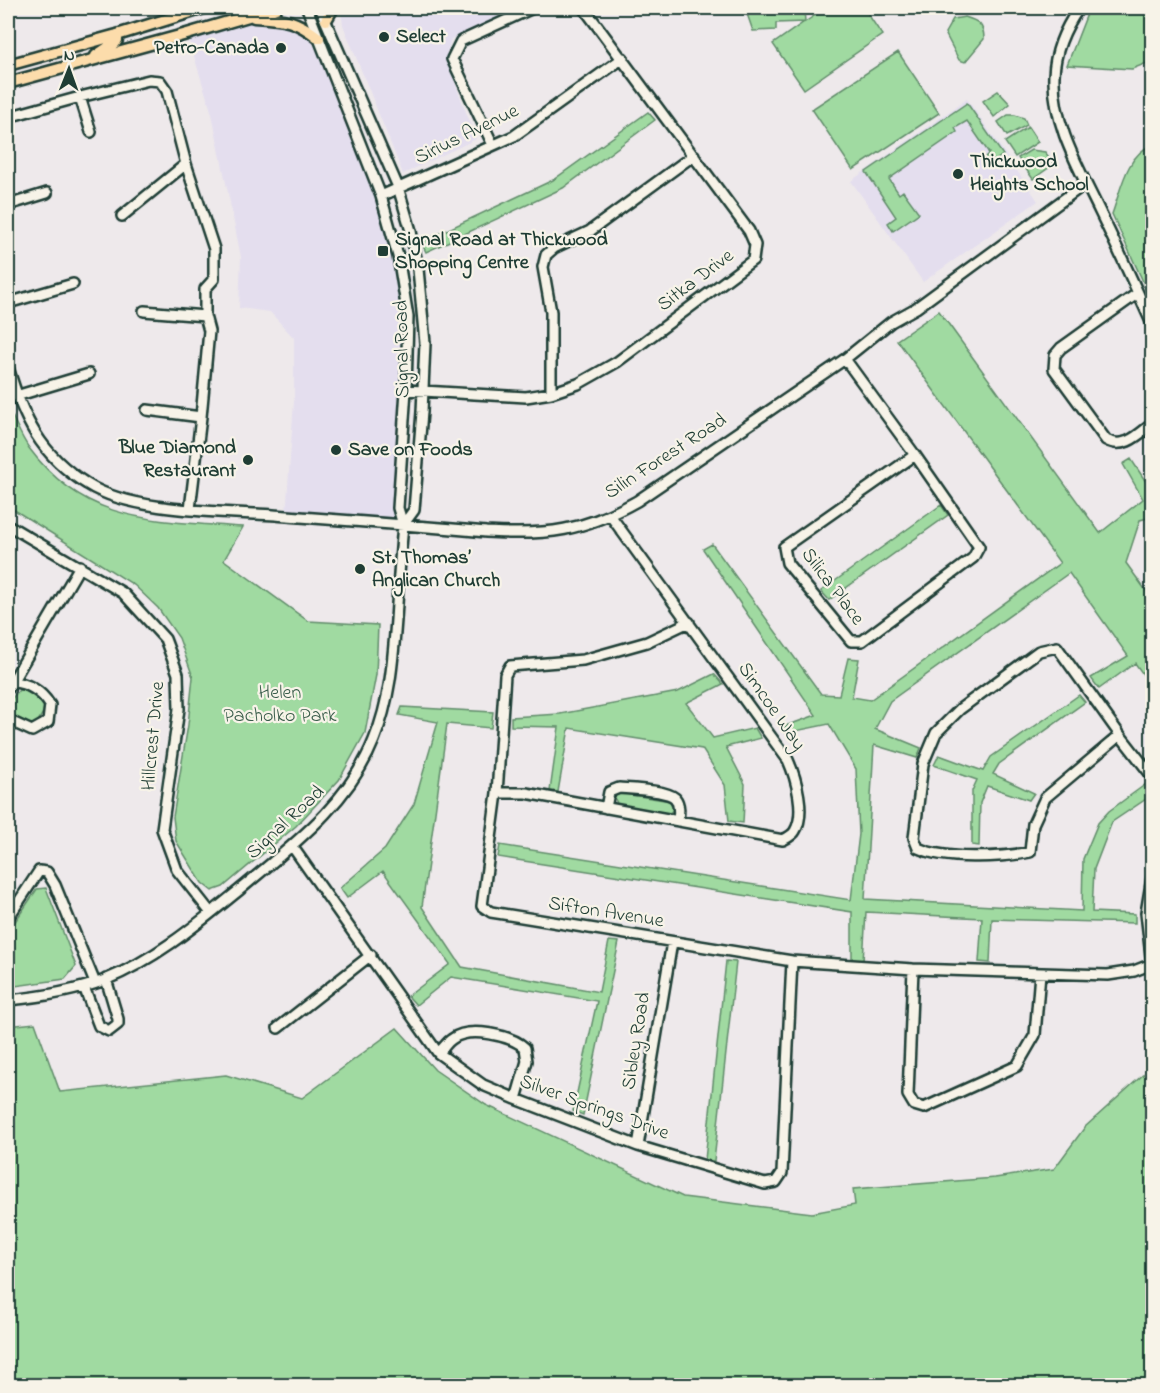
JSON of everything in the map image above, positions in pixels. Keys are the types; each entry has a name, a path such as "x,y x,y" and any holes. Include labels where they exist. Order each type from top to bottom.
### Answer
{"main road":[{"path":"8,65 204,8"},
{"path":"8,83 276,8"},
{"path":"326,20 333,8"},
{"path":"244,17 280,19 303,26 319,38"},
{"path":"94,59 97,54 115,43 117,35"}],"street":[{"name":"Signal Road","path":"8,1000 52,995 84,987 106,979 152,956 178,939 292,846 331,808 361,766 375,739 383,714 389,685 403,525 398,508 406,390 408,317 398,256 381,196 307,8"},
{"name":"Signal Road","path":"320,8 398,188 411,231 423,307 425,343 414,510 403,525"},
{"path":"493,145 452,59 461,41 533,8"},
{"name":"Sitka Drive","path":"406,390 512,398 551,393 578,384 604,371 753,260 755,245 749,231 584,8"},
{"path":"1079,8 1060,44 1055,65 1054,87 1062,129 1152,324"},
{"name":"Sirius Avenue","path":"381,196 514,136 623,58"},
{"path":"8,117 149,80 160,81 167,91 186,164 214,249 214,279 205,289 205,316 209,331 190,509"},
{"path":"80,97 91,132"},
{"path":"551,393 551,312 543,267 546,255 555,248 590,231 694,155"},
{"path":"122,216 186,164"},
{"name":"Silin Forest Road","path":"8,367 16,396 31,428 47,452 89,486 125,500 190,509 529,534 565,530 610,515 637,501 844,359 891,322 916,308 1086,183"},
{"path":"8,205 47,194"},
{"path":"8,303 73,284"},
{"path":"1138,293 1061,348 1055,355 1054,369 1106,440 1116,445 1126,443 1152,424"},
{"path":"144,311 205,316"},
{"name":"Silica Place","path":"844,359 915,455 979,547 973,558 862,641 850,641 786,563 784,547 915,455"},
{"path":"16,396 89,375"},
{"path":"147,410 201,417"},
{"name":"Simcoe Way","path":"497,793 526,793 783,840 794,834 799,820 797,781 788,760 610,515"},
{"name":"Hillcrest Drive","path":"8,525 123,593 165,639 178,674 179,709 162,829 177,870 211,913"},
{"path":"10,686 80,566"},
{"name":"Sifton Avenue","path":"689,622 647,642 583,660 510,666 505,675 497,793 482,906 490,912 792,961 913,969 1108,975 1134,971 1152,965"},
{"path":"1120,735 1045,798 1033,824 1030,852 1005,857 930,854 918,848 914,838 923,764 936,733 960,709 1039,651 1057,647 1152,776"},
{"path":"8,720 32,731 48,722 50,705 44,696 25,682 10,686"},
{"path":"606,808 609,792 613,789 667,794 674,797 679,805 678,821"},
{"name":"Silver Springs Drive","path":"292,846 438,1053 483,1085 516,1099 638,1146 765,1184 776,1182 782,1173 792,961"},
{"path":"8,918 39,871 47,872 55,885 95,983"},
{"path":"1152,878 1146,913 1152,965"},
{"name":"Sibley Road","path":"638,1146 672,942"},
{"path":"278,1028 371,955"},
{"path":"913,969 908,1095 914,1105 924,1108 1017,1066 1035,1035 1040,973"},
{"path":"84,987 99,1026 109,1030 118,1024 118,1019 106,979"},
{"path":"438,1053 453,1038 471,1031 516,1040 525,1047 526,1060 516,1099"}],"shaded area":[{"path":"343,8 518,8 451,39 446,58 476,139 403,174 343,25 341,12"},
{"path":"244,17 280,19 319,38 381,196 408,317 398,508 403,525 286,515 294,401 294,338 270,312 239,308 241,257 212,114 187,34"},
{"path":"967,99 1038,201 923,282 851,181"}],"green space":[{"path":"745,8 804,8 805,22 826,8 864,8 882,35 804,89 773,44 804,22 776,23 776,30 753,31"},
{"path":"1092,8 1152,8 1152,61 1132,69 1067,65 1087,14"},
{"path":"965,17 979,24 983,30 984,39 965,62 959,60 945,33 953,19"},
{"path":"898,52 939,113 853,170 812,109"},
{"path":"998,91 1010,104 994,117 983,101"},
{"path":"967,103 1003,155 990,164 985,157 989,153 967,121 955,128 957,132 889,179 899,194 903,191 919,213 893,231 888,223 896,217 866,172"},
{"path":"648,112 655,120 563,188 426,252 421,242 553,180"},
{"path":"1008,115 1024,118 1027,125 1007,136 998,122"},
{"path":"1028,127 1038,142 1015,157 1005,142"},
{"path":"1152,145 1152,301 1112,214 1130,165 1143,150"},
{"path":"1031,150 1045,152 1054,164 1033,179 1018,158"},
{"path":"939,311 1100,533 1143,499 1123,464 1131,459 1152,491 1152,517 1140,520 1126,563 1152,599 1152,687 1135,663 1099,689 1091,678 1128,656 1069,573 890,701 875,729 921,748 917,758 874,745 865,899 1082,911 1083,859 1098,823 1109,811 1146,784 1152,795 1112,822 1094,869 1092,912 1135,914 1135,923 992,919 990,963 979,962 982,918 866,912 863,961 852,959 852,912 498,857 500,845 851,900 859,834 856,769 829,724 786,733 783,727 816,715 703,549 712,544 821,694 839,695 848,658 859,659 852,697 870,700 1060,563 897,340"},
{"name":"Helen Pacholko Park","path":"8,412 29,448 51,473 74,492 99,505 125,514 181,523 243,527 224,560 308,621 378,625 376,675 365,733 339,780 296,826 223,887 212,891 202,883 176,841 173,817 188,725 193,677 179,638 158,608 134,585 8,506"},
{"path":"941,505 948,515 829,600 821,591"},
{"path":"714,674 723,684 686,703 713,738 755,728 761,738 726,747 745,784 743,823 729,821 725,785 702,749 569,728 558,792 550,791 559,727 511,726 511,717 560,714 678,692"},
{"path":"19,690 28,692 43,705 42,715 36,724 28,725 8,711 8,703"},
{"path":"1079,695 1085,702 999,764 993,774 1034,793 1029,800 987,786 980,803 979,846 972,845 972,791 977,780 934,765 939,755 983,771 991,757"},
{"path":"402,707 493,712 491,728 447,724 422,907 462,967 599,992 609,941 619,942 583,1115 573,1111 597,1001 451,977 416,1005 408,996 450,964 383,871 347,898 340,888 385,849 414,804 438,722 399,715"},
{"path":"619,793 671,801 673,810 668,814 617,805 615,797"},
{"path":"46,888 76,966 65,979 8,987 8,932 37,889"},
{"path":"726,961 736,962 714,1161 705,1160"},
{"path":"35,1023 60,1092 226,1075 302,1098 397,1028 435,1070 486,1105 683,1197 812,1213 855,1205 853,1189 995,1178 1054,1169 1085,1127 1145,1073 1152,1072 1152,1385 8,1385 8,1026"}],"place":[{"name":"Select","path":"384,37"},
{"name":"Petro-Canada","path":"281,48"},
{"name":"Thickwood Heights School","path":"958,174"},
{"name":"Signal Road at Thickwood Shopping Centre","path":"383,251"},
{"name":"Save on Foods","path":"336,450"},
{"name":"Blue Diamond Restaurant","path":"248,460"},
{"name":"St. Thomas’ Anglican Church","path":"360,569"}]}
